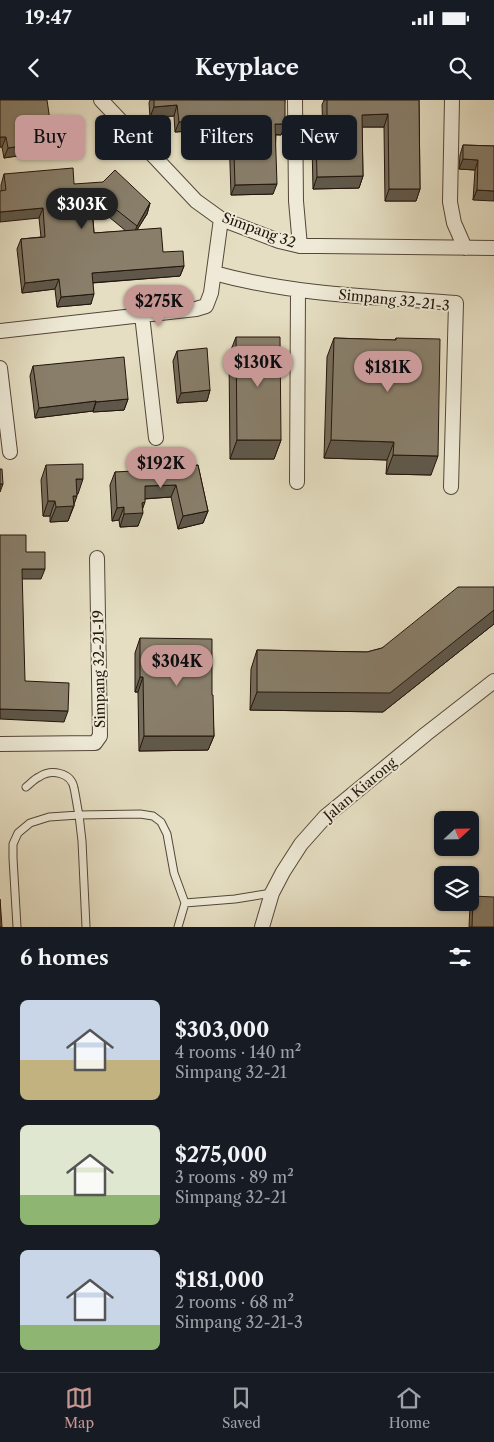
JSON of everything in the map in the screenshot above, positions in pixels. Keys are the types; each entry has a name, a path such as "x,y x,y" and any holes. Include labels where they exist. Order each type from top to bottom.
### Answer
{"street":[{"name":"Simpang 32","path":"101,100 196,201 221,218 279,241 300,246 494,248"},
{"path":"295,100 296,201 300,246"},
{"path":"452,100 450,202 454,223 465,248"},
{"path":"0,331 196,309 206,306 211,293 221,218"},
{"name":"Simpang 32-21-3","path":"214,273 238,280 298,291 456,303 451,487"},
{"path":"297,482 298,291"},
{"path":"142,315 156,438"},
{"path":"0,368 10,452"},
{"name":"Simpang 32-21-19","path":"0,744 96,743 100,736 97,558"},
{"name":"Jalan Kiarong","path":"262,927 272,893 283,872 301,844 325,817 494,681"}],"lane":[{"path":"26,787 40,776 50,772 68,776 74,786 82,841 86,927"},
{"path":"17,927 13,844 18,833 30,823 49,817 140,814 153,816 161,822 167,834 174,873 185,903 178,927"},
{"path":"185,903 235,900 272,893"}],"building":[{"path":"0,100 47,100 49,115 15,115 15,147 8,148 6,137 0,137"},
{"path":"154,100 285,100 285,115 282,115 282,124 275,124 277,184 235,185 234,160 272,160 272,115 181,115 181,122 179,122 177,105 154,107"},
{"path":"327,100 419,100 420,189 389,189 388,114 362,115 363,176 317,177 317,160 357,160 357,115 327,115"},
{"path":"463,145 494,146 494,191 477,190 478,160 463,159"},
{"path":"73,168 74,184 103,182 115,170 150,203 137,226 90,189 94,233 161,228 163,252 183,251 184,266 92,273 94,294 61,297 59,279 25,283 21,239 45,237 43,208 0,212 0,191 6,190 4,174"},
{"path":"236,337 280,337 281,440 237,440"},
{"path":"334,338 440,339 438,456 393,455 394,442 331,440"},
{"path":"207,348 210,390 181,393 177,351"},
{"path":"124,357 128,399 39,408 33,366"},
{"path":"83,464 83,479 76,479 77,496 73,496 74,506 56,507 55,501 48,501 46,465"},
{"path":"198,465 208,511 183,516 176,485 145,486 145,502 142,503 143,513 124,514 124,507 117,508 115,472 152,470 152,474"},
{"path":"0,469 2,469 3,484 0,484"},
{"path":"0,535 26,535 26,552 45,552 45,569 22,569 25,681 69,683 68,711 0,709"},
{"path":"458,587 494,587 494,610 390,693 257,692 257,650 367,652 382,648"},
{"path":"140,638 212,639 214,736 144,736 143,677 140,677"},
{"path":"479,896 494,897 494,927 472,927 473,911 479,911"},
{"path":"0,899 2,927 0,927"}]}
